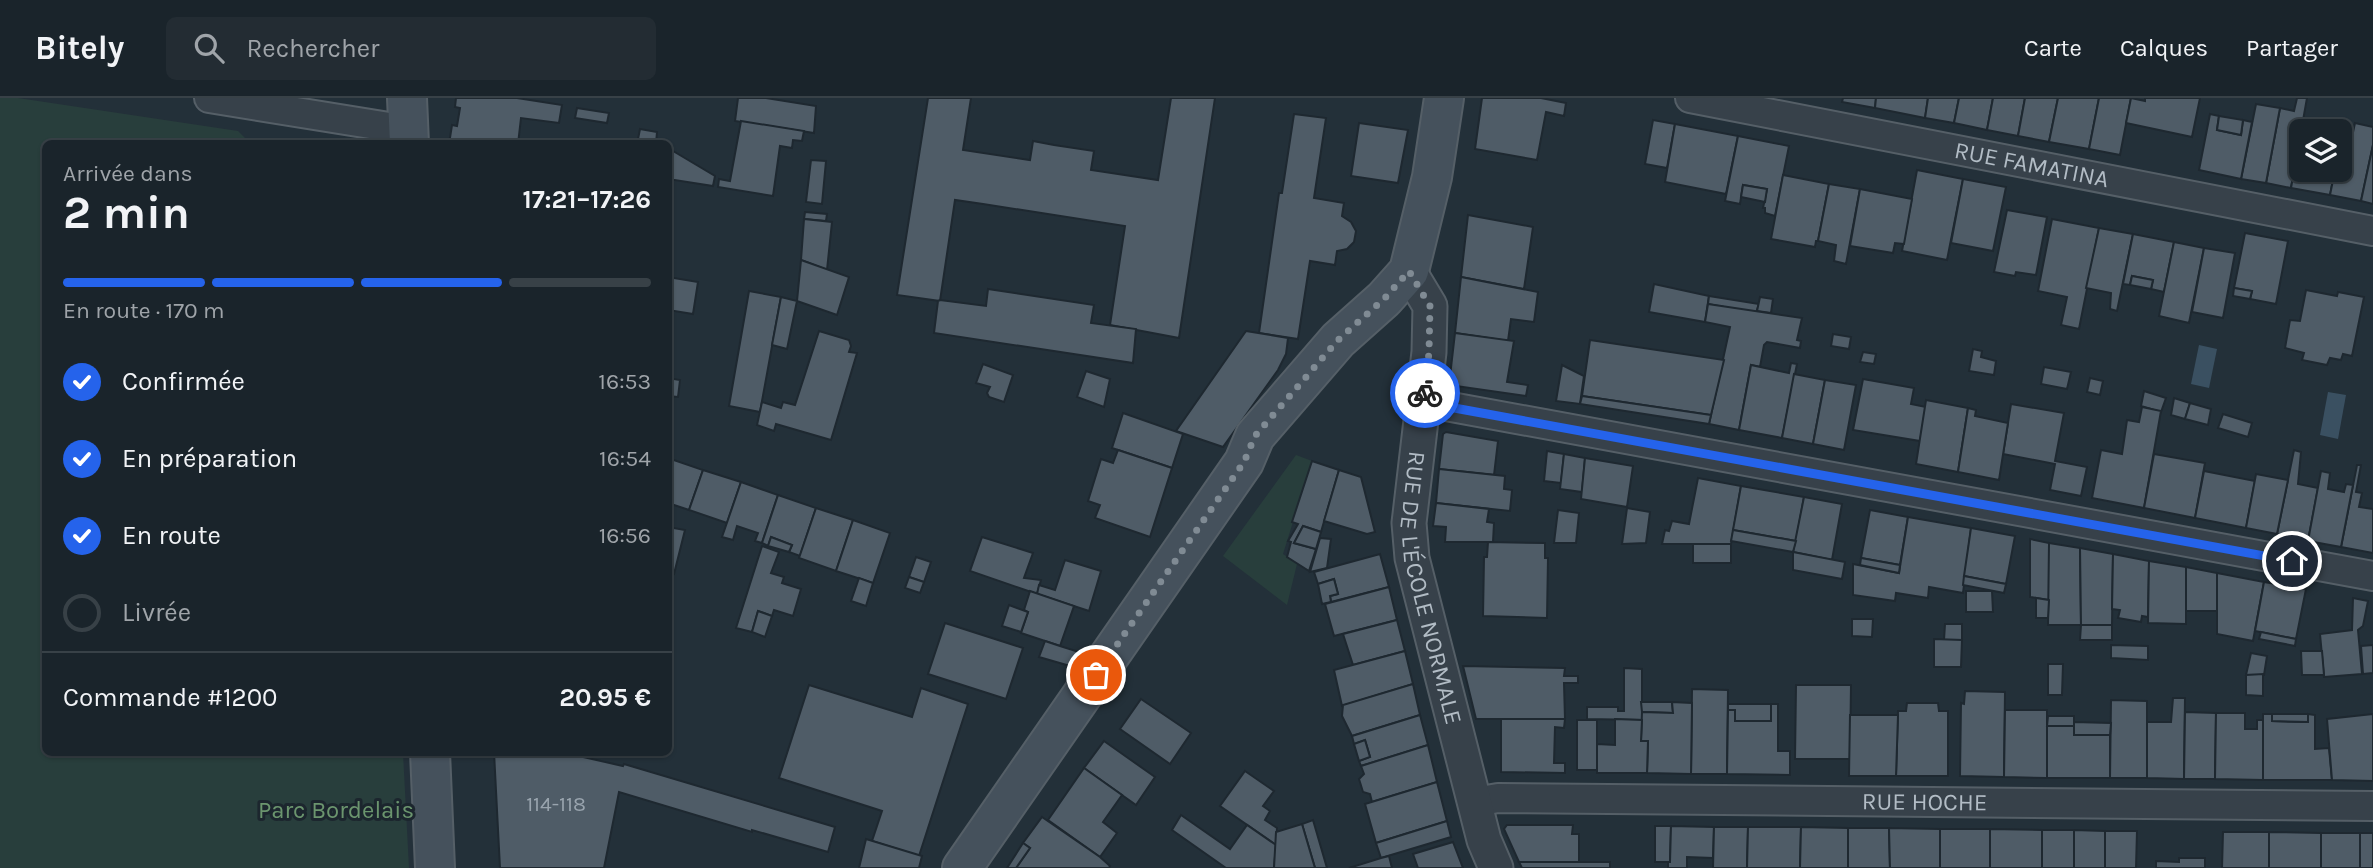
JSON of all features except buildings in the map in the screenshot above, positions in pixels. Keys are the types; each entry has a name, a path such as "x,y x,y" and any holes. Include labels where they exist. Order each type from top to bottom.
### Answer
{"main road":[{"path":"962,868 1244,462 1255,436 1338,340 1384,299 1409,271 1432,177 1444,98"},
{"path":"430,756 435,868"}],"street":[{"path":"209,98 389,127 408,123"},
{"name":"RUE FAMATINA","path":"1690,98 2373,231"},
{"name":"RUE DE L'ÉCOLE NORMALE","path":"1409,271 1430,306 1429,352 1409,523 1412,558 1484,840 1496,868"},
{"path":"1424,402 2373,576"},
{"name":"RUE HOCHE","path":"1475,802 1498,798 2373,806"}],"green space":[{"name":"Parc Bordelais","path":"0,98 18,98 238,131 247,140 42,140 42,756 403,756 409,868 0,868"},
{"path":"1296,455 1312,461 1283,554 1297,564 1287,605 1223,556"}],"water":[{"path":"2199,345 2217,349 2209,388 2191,384"},
{"path":"2328,392 2346,395 2338,439 2320,435"}],"way so far":[{"path":"1096,675 1244,462 1255,436 1338,340 1384,299 1409,271 1430,306 1425,393"}],"route":[{"path":"1425,393 1424,402 1438,405 2292,561"}]}
